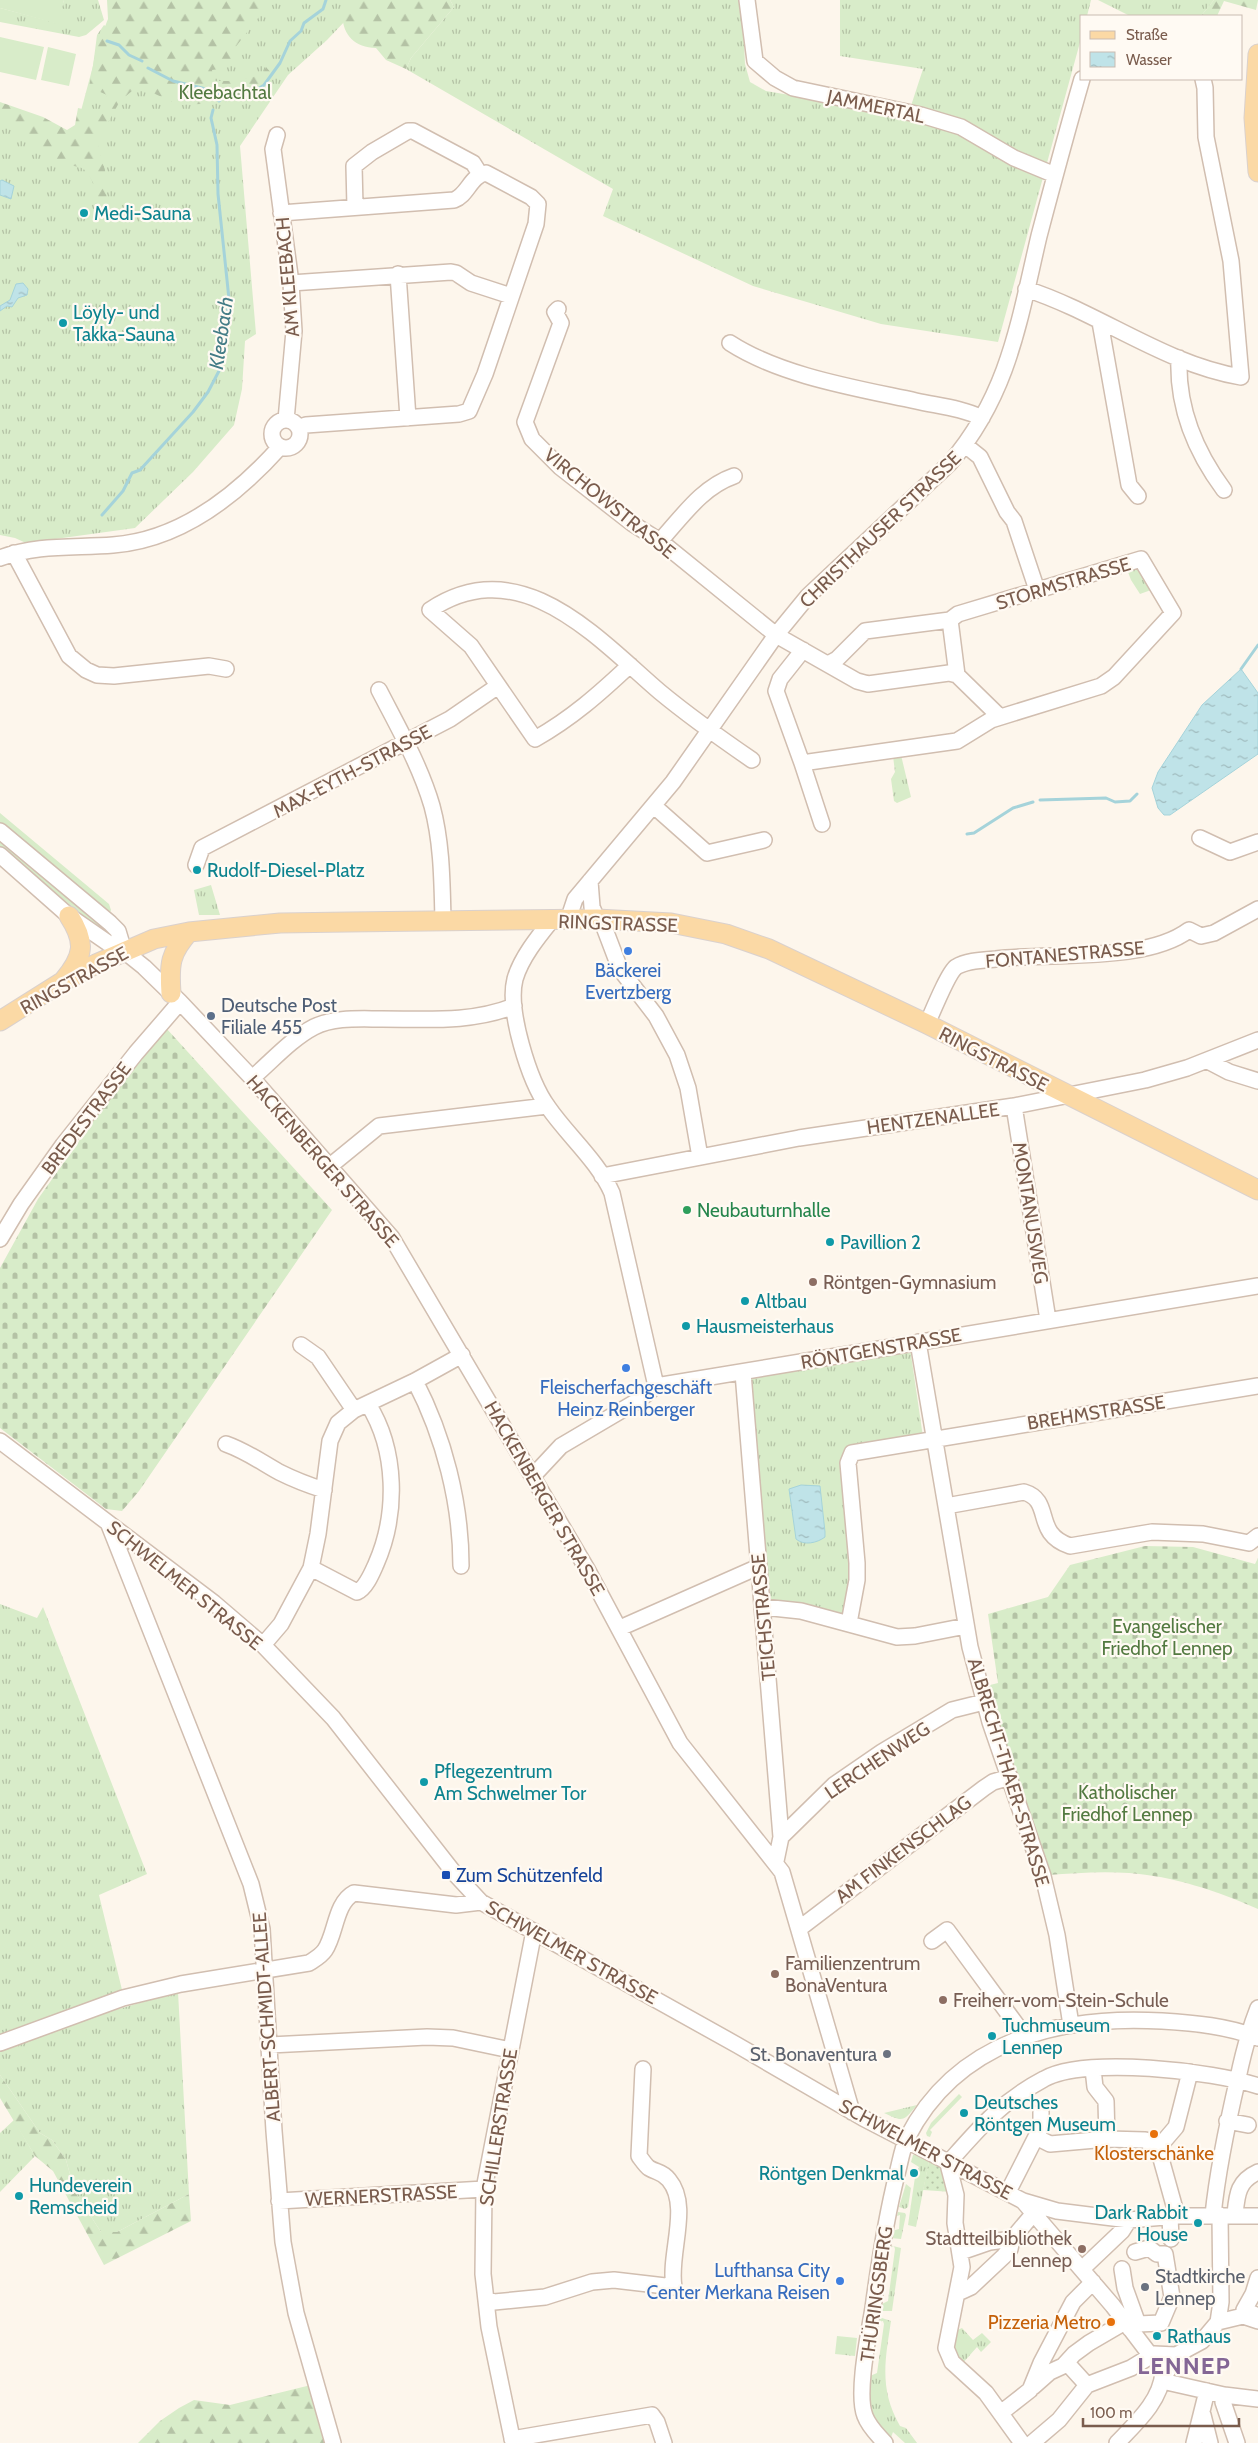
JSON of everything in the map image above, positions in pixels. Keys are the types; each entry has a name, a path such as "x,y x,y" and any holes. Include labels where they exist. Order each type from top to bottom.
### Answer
{"main road":[{"path":"1258,54 1254,118 1258,172"},
{"path":"62,982 75,968 81,946 79,932 69,916"},
{"name":"RINGSTRASSE","path":"0,1021 62,982 124,951 154,939 189,932 280,923 599,919 671,923 726,934 769,949 927,1024 1067,1096 1258,1190"},
{"path":"175,997 170,962 176,946 189,932"}],"street":[{"name":"JAMMERTAL","path":"747,0 755,61 780,82 807,91 952,124 986,140 1014,158 1054,175"},
{"name":"CHRISTHAUSER STRASSE","path":"570,920 575,898 654,806 694,755 709,730 776,636 808,596 935,478 966,445 1003,376 1054,175 1082,80"},
{"path":"1026,289 1179,358 1223,374 1241,377 1230,260 1207,144 1203,80"},
{"path":"355,207 354,166 378,148 408,131 414,131 473,163 480,174"},
{"name":"AM KLEEBACH","path":"277,135 273,149 291,283 294,332 293,424"},
{"path":"280,447 273,439 273,428 281,421 306,426 459,414 469,411 485,374 536,224 538,204 531,196 492,174 480,174 454,200 281,213"},
{"path":"291,283 398,274 456,273 471,283 511,296"},
{"path":"398,274 408,418"},
{"name":"VIRCHOWSTRASSE","path":"558,309 555,312 561,323 526,417 527,429 532,439 560,466 633,524 660,541 776,636"},
{"path":"1100,322 1129,485 1138,496"},
{"path":"730,343 750,356 840,385 960,410 982,418"},
{"path":"1179,358 1178,380 1190,430 1206,466 1224,490"},
{"path":"226,669 209,666 114,676 97,674 86,670 68,656 7,555 55,546 116,545 159,536 185,525 204,514 280,447 294,446 300,438 293,424"},
{"path":"966,445 980,457 1007,512 1014,521 1038,590"},
{"path":"660,541 712,487 718,482 734,476"},
{"name":"STORMSTRASSE","path":"828,664 837,659 865,632 950,620 958,614 1141,559 1173,613 1125,667 1105,684 999,716"},
{"path":"630,665 585,707 565,722 536,739 471,646 430,610 455,596 476,591 508,590 553,605 573,618 709,730 752,760"},
{"path":"950,620 957,674"},
{"path":"776,636 865,684 950,673 957,674 999,716 956,741 802,763"},
{"path":"803,650 780,679 776,691 822,824"},
{"name":"MAX-EYTH-STRASSE","path":"196,865 202,848 450,719 498,686"},
{"path":"379,690 426,786 436,825 441,859 443,920"},
{"path":"654,806 707,853 764,840"},
{"name":"HACKENBERGER STRASSE","path":"0,830 118,930 124,951"},
{"path":"1200,838 1230,852 1258,842"},
{"name":"HACKENBERGER STRASSE","path":"0,855 69,916 108,943 124,951 175,997 252,1078 392,1238 533,1476 620,1628 680,1743 776,1861 786,1881 852,2112"},
{"path":"590,881 592,907 620,969 656,1016 677,1054 688,1088 700,1157"},
{"name":"FONTANESTRASSE","path":"927,1024 952,971 961,965 1026,956 1130,952 1176,940 1189,930 1201,936 1214,933 1258,909"},
{"path":"551,921 539,936 519,970 514,987 514,1006 531,1070 547,1106 602,1176 612,1193 656,1386"},
{"name":"BREDESTRASSE","path":"0,1239 63,1145 136,1053 175,997"},
{"path":"252,1078 305,1033 330,1022 354,1019 453,1019 485,1015 514,1006"},
{"name":"HENTZENALLEE","path":"602,1176 898,1122 1014,1106 1145,1080 1208,1061 1258,1040"},
{"path":"1208,1061 1229,1072 1258,1081"},
{"path":"330,1166 379,1126 547,1106"},
{"name":"MONTANUSWEG","path":"1014,1106 1048,1320"},
{"name":"RÖNTGENSTRASSE","path":"533,1476 561,1446 638,1400 656,1386 1258,1286"},
{"name":"ALBRECHT-THAER-STRASSE","path":"918,1342 966,1626 984,1702 1043,1876 1060,1951 1071,2025"},
{"path":"301,1345 318,1357 381,1430 390,1476 390,1520 382,1549 364,1586 357,1592 310,1568"},
{"path":"263,1645 281,1624 310,1568 332,1434 338,1423 361,1407 415,1381 462,1355"},
{"name":"TEICHSTRASSE","path":"743,1372 781,1837 776,1861"},
{"path":"415,1381 430,1412 448,1468 461,1538 461,1566"},
{"name":"BREHMSTRASSE","path":"849,1623 857,1571 849,1456 857,1452 1258,1386"},
{"name":"SCHWELMER STRASSE","path":"0,1441 214,1603 263,1645 332,1718 455,1874 482,1902 852,2112 950,2161 1023,2201 1057,2211 1129,2220 1174,2216 1258,2216"},
{"path":"226,1444 247,1451 278,1471 303,1483 324,1490"},
{"path":"946,1506 1024,1492 1036,1497 1049,1533 1062,1543 1070,1546 1152,1532 1203,1534 1249,1542 1258,1536"},
{"name":"ALBERT-SCHMIDT-ALLEE","path":"108,1523 251,1884 261,1919 279,2201 296,2314 333,2443"},
{"path":"620,1628 758,1567"},
{"path":"762,1607 800,1611 896,1637 915,1636 966,1626"},
{"name":"LERCHENWEG","path":"781,1837 834,1785 882,1752 952,1710 984,1702"},
{"name":"AM FINKENSCHLAG","path":"800,1928 984,1788 993,1782 1010,1777"},
{"path":"0,2043 123,1998 181,1984 303,1964 323,1952 329,1944 342,1907 350,1895 354,1893 456,1905 482,1902"},
{"path":"932,1941 948,1930 1024,2035"},
{"name":"SCHILLERSTRASSE","path":"512,2441 495,2359 483,2274 484,2189 534,1931"},
{"path":"1032,2443 1059,2420 1087,2385 1131,2368 1151,2356 1176,2356 1202,2341 1218,2322 1222,2302 1223,2215 1218,2163 1238,2079 1253,2036 1258,2008"},
{"name":"THÜRINGSBERG","path":"886,2443 866,2419 862,2406 884,2229 906,2140 928,2105 954,2076 992,2051 1024,2035 1071,2025 1116,2021 1163,2021 1201,2025 1253,2036"},
{"path":"270,2045 427,2037 453,2038 510,2050"},
{"path":"1022,2443 1002,2412 986,2393 948,2356 947,2340 962,2267 955,2223 956,2194 950,2161 998,2108 1051,2075 1093,2069 1164,2068 1238,2079 1258,2086"},
{"path":"486,2299 494,2302 545,2297 592,2282 614,2280 674,2287 672,2275 679,2205 675,2189 669,2180 660,2172 650,2169 639,2156 643,2069"},
{"path":"1093,2069 1095,2087 1106,2101 1107,2140"},
{"path":"1158,2148 1176,2126 1190,2072"},
{"path":"1008,2192 1041,2127 1041,2112"},
{"path":"1227,2121 1248,2125"},
{"path":"1036,2137 1050,2144 1107,2140 1145,2140 1158,2148 1174,2216 1169,2245 1172,2297 1160,2323 1131,2325 1089,2343 1074,2354 1067,2363 1046,2367"},
{"path":"1223,2215 1246,2178 1258,2172"},
{"name":"WERNERSTRASSE","path":"279,2201 484,2189"},
{"path":"1023,2201 1131,2325 1151,2356 1162,2363 1162,2381"},
{"path":"958,2293 971,2287 992,2268 1010,2249 1012,2240 1034,2213"},
{"path":"1082,2269 1122,2230 1129,2220"},
{"path":"961,2252 990,2242 1012,2240"},
{"path":"1135,2252 1149,2248 1158,2254 1169,2245"},
{"path":"1122,2268 1131,2325"},
{"path":"1258,2278 1253,2294 1244,2310 1258,2321"},
{"path":"1002,2412 1030,2390 1046,2367 1076,2299 1093,2282"},
{"path":"1218,2322 1250,2316"},
{"path":"1117,2443 1145,2413 1176,2356"},
{"path":"1067,2363 1087,2385"},
{"path":"1162,2381 1224,2395 1258,2399"},
{"path":"1194,2443 1207,2391"},
{"path":"1224,2395 1223,2402 1237,2443"},
{"path":"1202,2413 1210,2443"},
{"path":"512,2441 652,2415 657,2422 664,2443"}],"green space":[{"path":"0,0 64,0 58,24 0,8"},
{"path":"64,0 98,0 104,20 86,35 79,37 0,22 0,8 57,23"},
{"name":"Kleebachtal","path":"107,0 272,0 234,49 233,59 226,68 212,70 214,81 232,81 262,75 266,67 272,74 263,95 221,103 179,105 138,86 120,101 97,142 105,170 107,200 98,197 89,174 85,170 75,166 57,164 34,138 0,120 0,102 43,117 67,130 75,125 78,108 104,114 107,95 89,87 96,49 108,19"},
{"name":"Kleebachtal","path":"250,0 365,0 327,40 288,75 240,146 256,334 245,341 242,389 234,425 193,472 135,528 26,543 15,538 0,535 0,108 71,148 93,66 97,35 104,25 115,33"},
{"path":"346,0 450,0 454,7 411,58 406,69 386,60 376,48 359,44 352,39 344,26 343,9"},
{"path":"450,0 742,0 745,64 750,82 766,91 908,115 923,69 840,56 840,0 1091,0 1087,15 1080,15 1080,42 998,342 881,324 753,286 603,216 613,189 406,69 411,58 454,7"},
{"path":"1098,0 1214,0 1202,15 1128,15"},
{"path":"1214,0 1258,0 1256,10 1224,1 1217,15 1202,15"},
{"path":"0,37 44,47 36,80 0,72"},
{"path":"48,47 76,54 69,86 41,80"},
{"path":"1140,567 1151,590 1140,594 1128,572"},
{"path":"901,755 911,797 897,803 894,801 891,779 895,772 893,756"},
{"path":"0,813 109,904 111,910 109,915 0,823"},
{"path":"0,836 105,924 100,930 0,846"},
{"path":"211,885 220,915 199,915 194,890"},
{"path":"166,1028 332,1210 139,1491 122,1511 106,1509 0,1428 0,1268 38,1199 115,1090"},
{"path":"910,1348 923,1437 854,1446 853,1562 845,1617 766,1601 747,1376"},
{"name":"Evangelischer Friedhof Lennep","path":"1145,1546 1193,1547 1255,1564 1258,1558 1258,1909 1195,1885 1162,1877 1109,1872 1048,1875 986,1686 998,1683 988,1614 1048,1597 1070,1565"},
{"path":"0,1604 37,1618 43,1607 147,1874 99,1895 123,1994 0,2040"},
{"path":"178,1992 189,2194 117,2232 101,2232 75,2192 66,2160 52,2140 40,2133 0,2075 0,2049 87,2018"},
{"path":"0,2075 40,2133 52,2140 66,2160 75,2192 101,2232 117,2232 189,2194 191,2221 104,2265 53,2171 35,2156 0,2098"},
{"path":"959,2094 962,2097 930,2130 932,2132 930,2137 927,2136 926,2133 931,2123"},
{"path":"917,2105 909,2115 902,2119 884,2113"},
{"path":"14,2120 35,2156 0,2192 0,2133"},
{"path":"915,2154 929,2161 916,2227 908,2225 915,2177 919,2167 911,2162"},
{"path":"929,2161 940,2166 952,2192 923,2190"},
{"path":"906,2184 911,2188 908,2207 905,2209 899,2207"},
{"path":"898,2212 905,2213 906,2215 901,2239 890,2238 892,2231 899,2229 900,2215 897,2216"},
{"path":"894,2246 901,2248 892,2311 879,2311 880,2305 888,2301"},
{"path":"879,2317 891,2321 885,2375 889,2400 900,2426 906,2428 917,2443 905,2443 893,2432 890,2440 871,2411 869,2404 870,2376 877,2373 884,2324 883,2321 878,2322"},
{"path":"962,2328 973,2340 982,2333 991,2342 981,2352 977,2347 962,2364 950,2346 953,2332"},
{"path":"837,2336 857,2338 855,2356 835,2354"},
{"path":"311,2385 326,2443 138,2443 160,2421 194,2400 230,2405"}],"water":[{"path":"2,180 14,186 11,199 0,195 0,181"},
{"path":"23,283 28,289 27,295 18,298 12,307 7,306 0,311 0,306 10,300 16,284"},
{"path":"1241,669 1258,693 1258,754 1170,815 1164,815 1158,808 1152,788 1158,772 1202,705"},
{"path":"801,1485 820,1486 825,1537 818,1541 807,1543 796,1539 789,1489"}],"waterway":[{"name":"Kleebach","path":"219,101 224,96 241,89 258,89 264,85 280,63 290,41 301,31 304,23 323,9 326,0"},
{"path":"107,41 119,45 129,55 142,61"},
{"path":"148,68 173,81 224,96"},
{"name":"Kleebach","path":"102,515 123,491 132,473 140,470 193,412 208,392 220,369 229,299 218,194 217,145 211,118 213,110"},
{"path":"1241,669 1258,645"},
{"path":"1040,800 1106,798 1115,802 1130,801 1137,794"},
{"path":"967,834 974,833 1013,808 1033,802"}],"place":[{"name":"Medi-Sauna","path":"84,213"},
{"name":"Löyly- und Takka-Sauna","path":"63,323"},
{"name":"Rudolf-Diesel-Platz","path":"197,870"},
{"name":"Bäckerei Evertzberg","path":"628,951"},
{"name":"Deutsche Post Filiale 455","path":"211,1016"},
{"name":"Neubauturnhalle","path":"687,1210"},
{"name":"Pavillion 2","path":"830,1242"},
{"name":"Röntgen-Gymnasium","path":"813,1282"},
{"name":"Altbau","path":"745,1301"},
{"name":"Hausmeisterhaus","path":"686,1326"},
{"name":"Fleischerfachgeschäft Heinz Reinberger","path":"626,1368"},
{"name":"Pflegezentrum Am Schwelmer Tor","path":"424,1782"},
{"name":"Zum Schützenfeld","path":"446,1875"},
{"name":"Familienzentrum BonaVentura","path":"775,1974"},
{"name":"Freiherr-vom-Stein-Schule","path":"943,2000"},
{"name":"Tuchmuseum Lennep","path":"992,2036"},
{"name":"St. Bonaventura","path":"887,2054"},
{"name":"Deutsches Röntgen Museum","path":"964,2113"},
{"name":"Klosterschänke","path":"1154,2134"},
{"name":"Röntgen Denkmal","path":"914,2173"},
{"name":"Hundeverein Remscheid","path":"19,2196"},
{"name":"Dark Rabbit House","path":"1198,2223"},
{"name":"Stadtteilbibliothek Lennep","path":"1082,2249"},
{"name":"Lufthansa City Center Merkana Reisen","path":"840,2281"},
{"name":"Stadtkirche Lennep","path":"1145,2287"},
{"name":"Pizzeria Metro","path":"1111,2322"},
{"name":"Rathaus","path":"1157,2336"}],"district":[{"name":"LENNEP","path":"1184,2366"}],"park label":[{"name":"Katholischer Friedhof Lennep","path":"1127,1803"}]}
